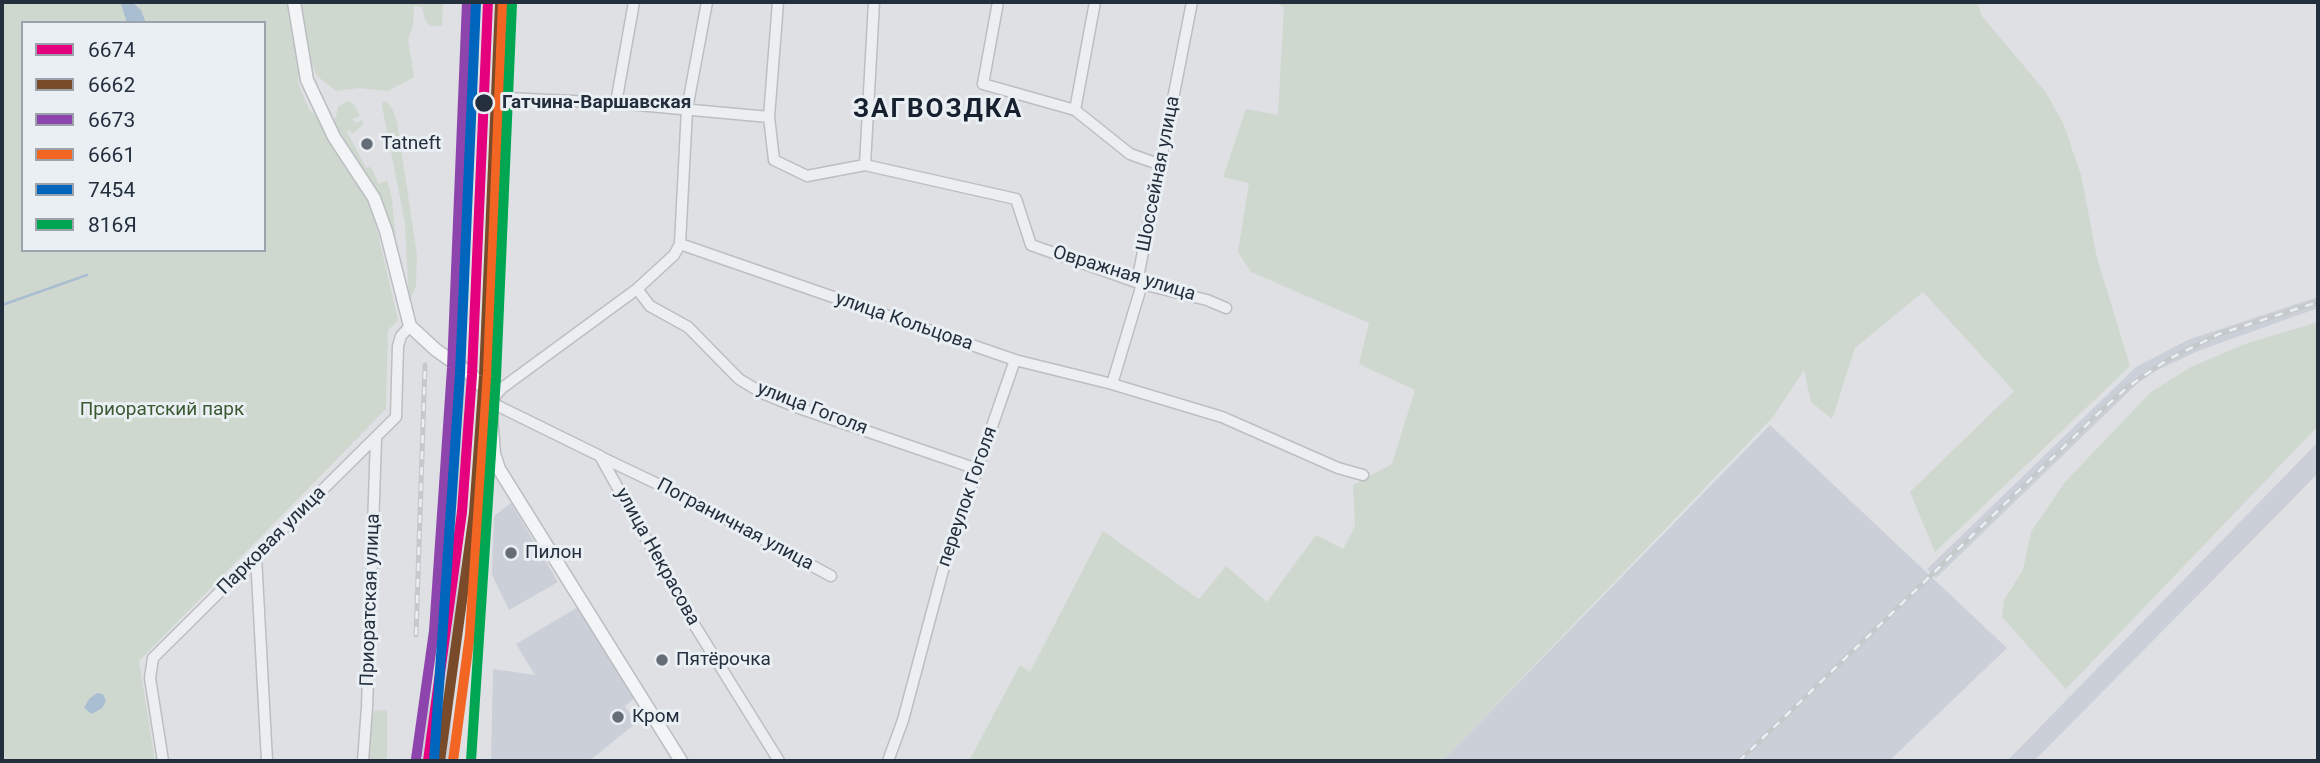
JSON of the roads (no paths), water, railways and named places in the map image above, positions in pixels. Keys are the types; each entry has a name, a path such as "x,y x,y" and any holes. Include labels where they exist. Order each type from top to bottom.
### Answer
{"main road":[{"path":"294,2 307,80 334,137 374,198 386,231 410,326 483,387 490,402 494,454 499,469 681,761"}],"street":[{"path":"509,2 505,98 616,103 769,117 778,2"},
{"path":"616,103 634,2"},
{"path":"600,456 490,402 502,388 636,289 674,255 680,244 687,109 707,2"},
{"path":"865,165 874,2"},
{"path":"998,2 983,85 1075,110 1130,154 1161,165"},
{"path":"1075,110 1095,2"},
{"name":"Шоссейная улица","path":"1112,384 1142,284 1139,272 1192,2"},
{"name":"Овражная улица","path":"769,117 774,160 807,176 865,165 1016,199 1031,245 1142,284 1207,300 1226,308"},
{"name":"улица Кольцова","path":"680,244 1014,360 1112,384 1222,417 1338,468 1363,475"},
{"name":"улица Гоголя","path":"636,289 650,306 688,327 739,379 762,393 977,469"},
{"name":"Парковая улица","path":"163,761 150,678 153,658 396,417 398,346 401,336 410,326"},
{"name":"переулок Гоголя","path":"888,761 903,720 946,559 1014,360"},
{"name":"Приоратская улица","path":"363,761 376,438"},
{"name":"Пограничная улица","path":"600,456 689,499 831,576"},
{"name":"улица Некрасова","path":"600,456 692,621 779,761"},
{"path":"256,556 267,761"}],"water":[{"path":"132,2 141,10 145,21 126,21 121,4"},
{"path":"97,693 103,694 106,701 102,708 92,714 84,708 89,699"}],"waterway":[{"path":"2,305 87,275"}],"railway":[{"path":"1739,761 2129,386 2167,360 2219,334 2318,302"},
{"path":"416,635 425,365"}],"place":[{"name":"Гатчина-Варшавская","path":"484,103"},
{"name":"Tatneft","path":"367,144"},
{"name":"Пилон","path":"511,553"},
{"name":"Пятёрочка","path":"662,660"},
{"name":"Кром","path":"618,717"}],"district":[{"name":"ЗАГВОЗДКА","path":"938,110"}],"park label":[{"name":"Приоратский парк","path":"162,410"}]}
